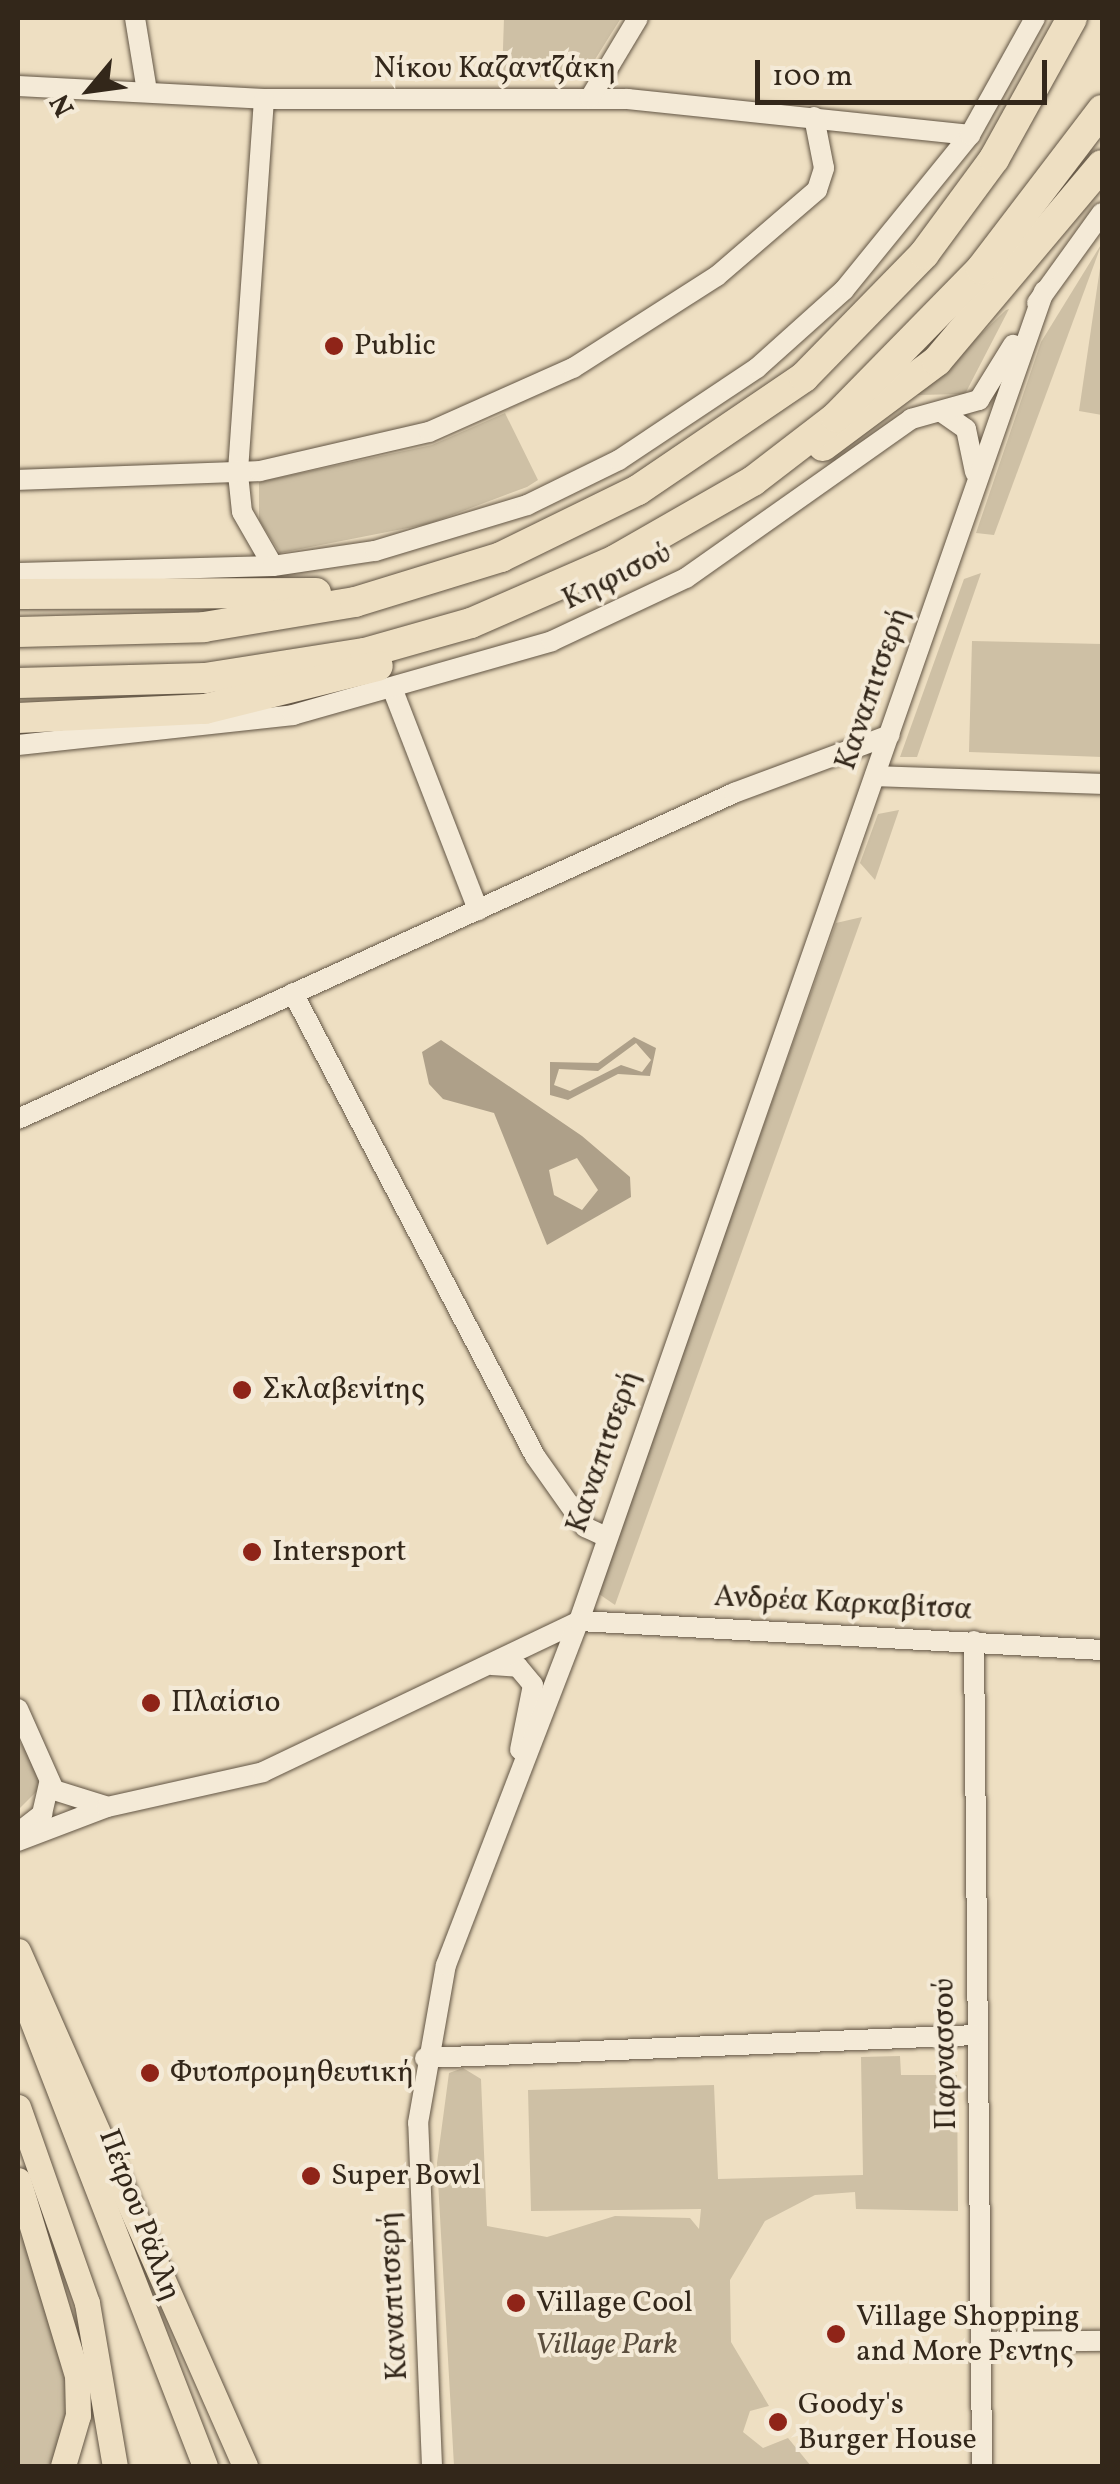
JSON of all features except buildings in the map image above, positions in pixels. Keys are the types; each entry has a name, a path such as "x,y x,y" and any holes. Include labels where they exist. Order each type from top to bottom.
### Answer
{"highway":[{"path":"18,632 204,627 404,590 501,557 638,490 804,377 966,200 1072,18"},
{"path":"753,481 913,343 1102,110"},
{"path":"18,718 188,710 310,689 568,584 871,418 937,361 1102,165"},
{"path":"18,594 404,590"},
{"path":"18,683 206,678 364,653 471,624"}],"main road":[{"path":"18,1952 245,2466"},
{"name":"Πέτρου Ράλλη","path":"18,1984 205,2466"},
{"path":"18,2107 73,2262 115,2466"},
{"path":"18,2180 77,2376 64,2466"},
{"path":"106,2413 106,2466"}],"street":[{"path":"135,18 147,92"},
{"path":"590,98 638,18"},
{"path":"18,573 272,566 480,522 648,443 814,320 899,230 970,135 1035,18"},
{"name":"Νίκου Καζαντζάκη","path":"18,86 264,99 590,98 970,135"},
{"path":"264,99 238,474 242,512 272,566"},
{"path":"18,480 238,474 430,432 622,342 817,190 824,168 814,117"},
{"name":"Κηφισού","path":"18,745 225,728 394,693 638,604 744,542 911,419 942,412 986,394 1044,291 1102,213"},
{"name":"Καναπιτσερή","path":"432,2466 418,2160 425,2058 458,1924 519,1762 579,1621 876,776 975,478 1044,291"},
{"path":"942,412 966,429 975,478"},
{"path":"394,693 478,910"},
{"path":"18,1119 848,744 890,734"},
{"path":"876,776 1102,784"},
{"path":"293,993 535,1456 585,1526 606,1537"},
{"path":"18,1841 107,1807 246,1778 579,1621"},
{"name":"Ανδρέα Καρκαβίτσα","path":"579,1621 1102,1650"},
{"name":"Παρνασσού","path":"974,1641 982,2466"},
{"path":"486,1665 518,1668 531,1681 519,1762"},
{"path":"18,1709 50,1784 72,1801 107,1807"},
{"path":"18,1833 42,1814 50,1784"},
{"path":"425,2058 975,2035"},
{"path":"981,2342 1102,2341"}],"green space":[{"path":"504,18 621,18 584,77 502,78"},
{"path":"1102,243 994,535 976,533 1041,342"},
{"path":"1102,268 1102,415 1079,411"},
{"path":"1009,309 965,394 917,395 1006,310"},
{"path":"505,413 538,480 527,487 428,524 280,553 259,520 259,482 432,445"},
{"path":"981,573 917,757 900,757 964,579"},
{"path":"972,641 1102,644 1102,757 969,752"},
{"path":"899,810 875,880 860,863 878,814"},
{"path":"862,917 615,1605 599,1594 601,1580 836,923"},
{"path":"18,1738 44,1784 19,1809 18,1790"},
{"name":"Village Park","path":"900,2056 901,2075 957,2075 958,2211 856,2209 855,2192 815,2195 765,2221 730,2280 731,2342 769,2406 750,2411 743,2432 763,2448 788,2438 811,2466 454,2466 437,2163 449,2073 463,2068 481,2079 487,2226 547,2237 615,2216 690,2218 699,2229 701,2209 531,2211 528,2090 714,2085 718,2179 863,2175 861,2057"},
{"path":"18,2211 66,2384 69,2415 53,2466 18,2466"}],"shaded area":[{"path":"634,1037 656,1048 650,1076 618,1074 568,1100 550,1095 550,1062 598,1063","holes":["636,1043 651,1060 642,1072 621,1065 570,1091 554,1085 559,1069 598,1071"]},
{"path":"441,1040 582,1136 630,1177 631,1197 547,1245 494,1113 443,1099 429,1084 422,1052","holes":["577,1158 598,1190 582,1210 554,1195 549,1170"]}],"place":[{"name":"Public","path":"334,346"},
{"name":"Σκλαβενίτης","path":"242,1390"},
{"name":"Intersport","path":"252,1552"},
{"name":"Πλαίσιο","path":"151,1703"},
{"name":"Φυτοπρομηθευτική","path":"150,2073"},
{"name":"Super Bowl","path":"311,2176"},
{"name":"Village Cool","path":"516,2303"},
{"name":"Village Shopping and More Ρεντης","path":"836,2334"},
{"name":"Goody's Burger House","path":"778,2422"}]}
